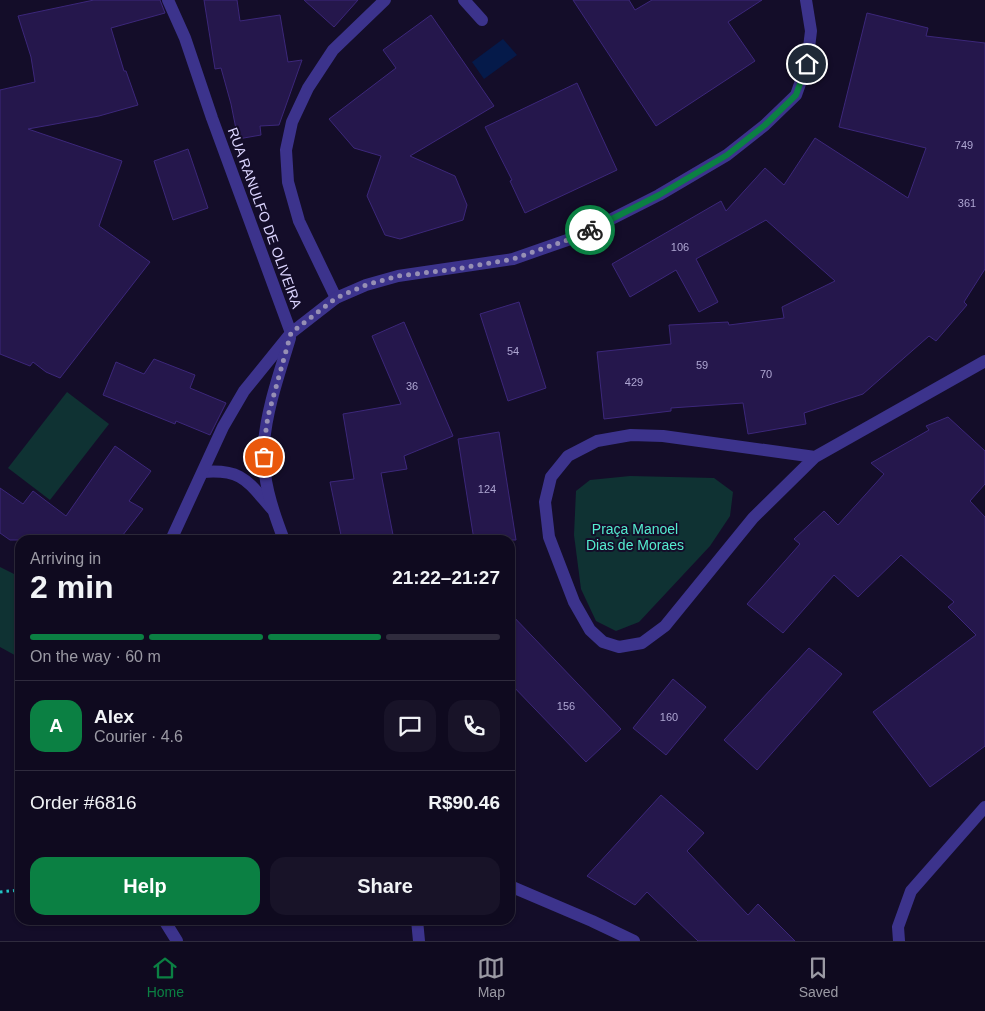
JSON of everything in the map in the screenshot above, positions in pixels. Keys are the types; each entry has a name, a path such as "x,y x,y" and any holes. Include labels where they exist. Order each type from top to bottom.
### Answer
{"street":[{"name":"RUA RANULFO DE OLIVEIRA","path":"168,0 184,38 291,333"},
{"path":"336,298 299,221 288,182 286,150 292,122 308,88 333,50 385,0"},
{"path":"464,0 482,20"},
{"path":"173,535 223,427 244,391 291,333 336,298 366,285 398,276 456,269 513,259 576,237 659,195 727,155 765,125 796,95 807,64 811,31 806,0"},
{"path":"282,535 272,509 265,470 264,444 268,416 291,333"},
{"path":"815,457 663,436 631,435 597,441 568,456 551,477 545,502 549,537 574,602 590,630 603,642 619,647 642,643 664,626 753,518 815,457 985,361"},
{"path":"203,472 222,471 239,475 249,483 272,509"},
{"path":"899,941 898,927 910,891 985,807"},
{"path":"515,888 634,941"},
{"path":"167,925 177,941"},
{"path":"417,925 419,941"}],"path":[{"path":"0,892 15,890"}],"green space":[{"path":"67,392 109,424 50,500 8,468"},
{"name":"Praça Manoel Dias de Moraes","path":"630,476 714,478 733,492 730,516 710,546 639,622 616,631 596,621 581,589 574,535 576,491 590,480"},
{"path":"0,567 15,574 15,655 0,647"}],"water":[{"path":"503,39 517,55 484,79 472,62"}],"building":[{"path":"94,0 160,0 165,13 111,28 124,71 126,71 138,105 99,116 28,129 122,161 99,226 150,262 60,378 46,372 33,362 30,366 0,354 0,90 35,82 31,57 18,16"},
{"path":"204,0 237,0 240,21 280,15 288,62 302,60 279,125 260,126 261,135 238,139 221,68 215,69"},
{"path":"304,0 358,0 334,27"},
{"path":"573,0 629,0 635,10 652,0 762,0 728,22 755,61 656,126"},
{"path":"867,13 928,28 926,36 985,43 985,269 964,302 967,305 936,341 929,336 863,394 804,413 806,424 748,434 743,403 671,408 671,411 604,419 597,352 671,344 669,325 728,322 729,325 784,318 782,307 835,281 766,220 696,259 718,302 699,312 676,270 630,297 612,264 721,201 726,211 765,168 784,185 815,138 908,198 926,148 839,127"},
{"path":"431,15 494,106 410,156 455,176 467,205 463,220 400,239 385,235 367,196 381,156 354,148 329,119 396,68 383,50"},
{"path":"577,83 617,170 525,213 510,181 512,180 485,127"},
{"path":"188,149 208,208 173,220 154,161"},
{"path":"519,302 546,388 508,401 480,314"},
{"path":"404,322 453,436 404,456 407,469 381,473 393,535 341,535 330,482 354,479 343,414 401,404 372,336"},
{"path":"154,359 195,375 190,388 226,403 210,435 176,421 175,424 103,395 116,362 144,374"},
{"path":"948,417 985,451 985,484 970,501 985,517 985,746 930,787 873,712 976,635 948,607 954,602 901,555 858,597 834,575 783,633 747,604 800,544 794,539 824,511 838,525 884,474 871,463 929,430 926,426"},
{"path":"499,432 516,540 515,535 473,535 458,439"},
{"path":"115,446 151,471 129,501 143,509 123,535 15,535 15,540 10,540 0,533 0,488 23,504 33,491 66,516"},
{"path":"515,618 621,729 586,762 515,688"},
{"path":"809,648 842,674 757,770 724,740"},
{"path":"673,679 706,707 666,755 633,728"},
{"path":"661,795 704,833 687,851 748,915 758,904 795,941 698,941 647,892 635,905 587,876"}],"way so far":[{"path":"264,457 268,416 291,333 336,298 366,285 398,276 456,269 513,259 576,237 590,230"}],"route":[{"path":"590,230 659,195 727,155 765,125 796,95 807,64"}]}
